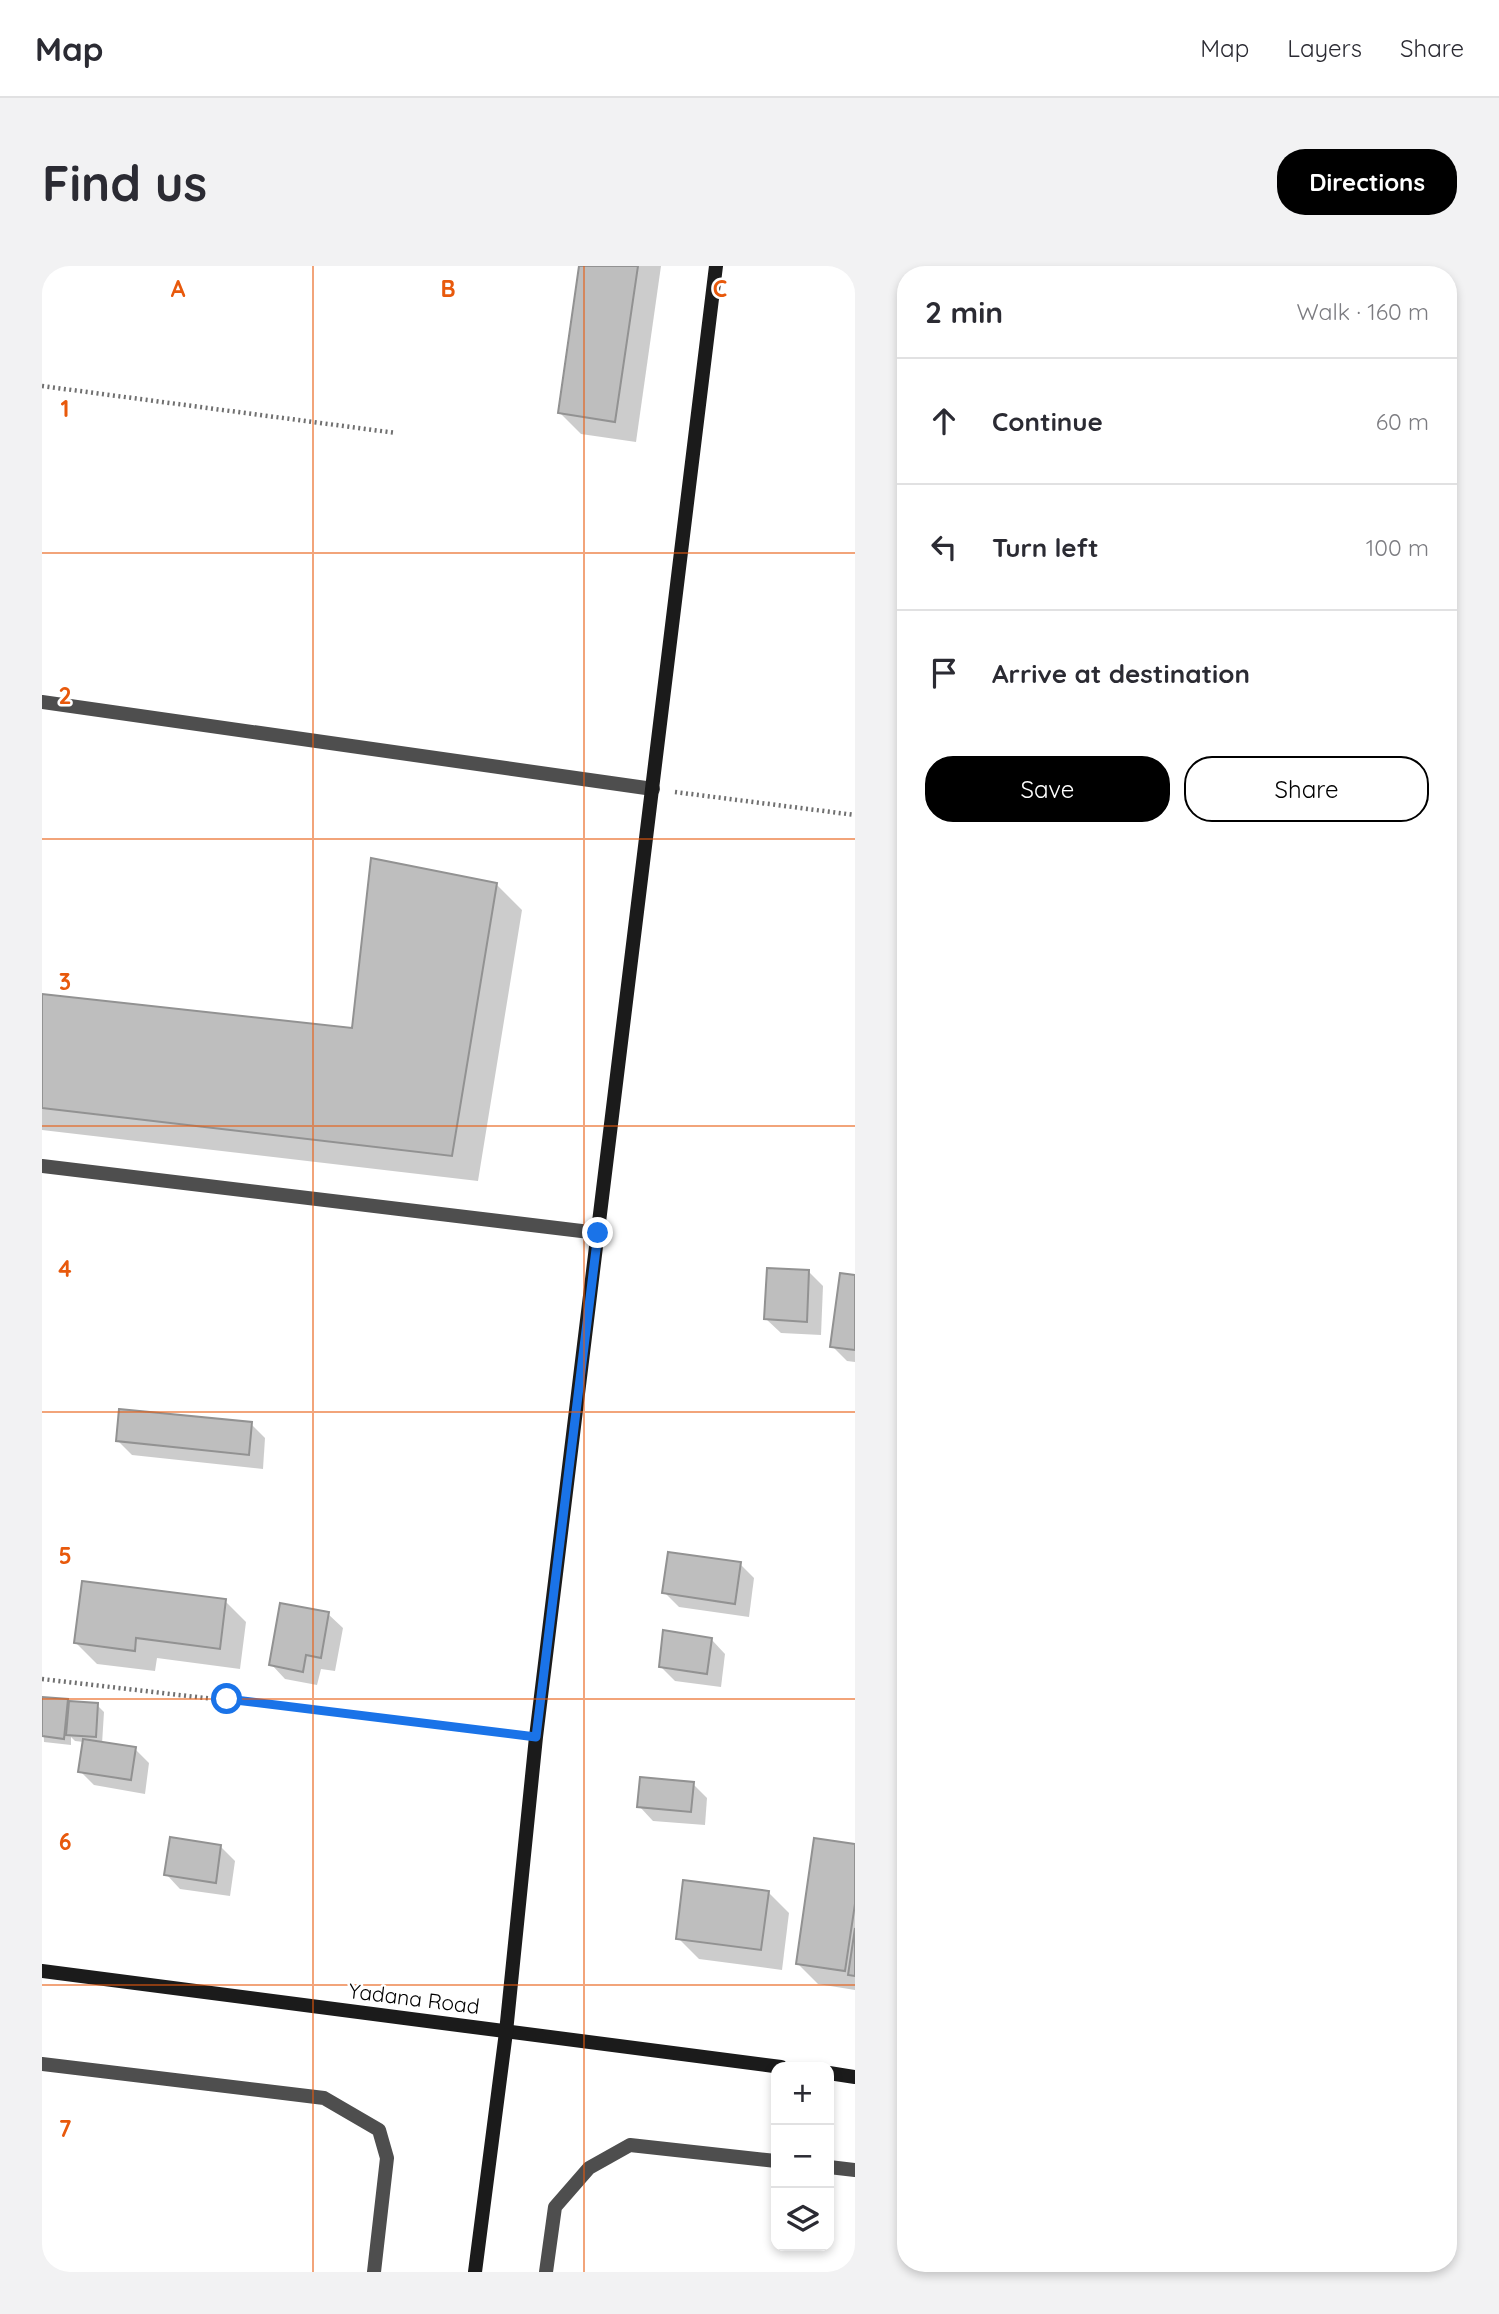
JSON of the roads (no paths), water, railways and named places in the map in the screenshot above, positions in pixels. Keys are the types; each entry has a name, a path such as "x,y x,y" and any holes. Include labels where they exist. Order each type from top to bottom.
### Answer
{"street":[{"path":"475,2272 506,2032 536,1737 716,266"},
{"path":"42,702 653,789"},
{"path":"42,1166 598,1233"},
{"name":"Yadana Road","path":"42,1971 771,2066"},
{"path":"42,2064 324,2098 379,2130 387,2158 373,2272"},
{"path":"834,2074 855,2077"},
{"path":"546,2272 555,2207 589,2168 630,2145 771,2160"},
{"path":"834,2168 855,2170"}]}
